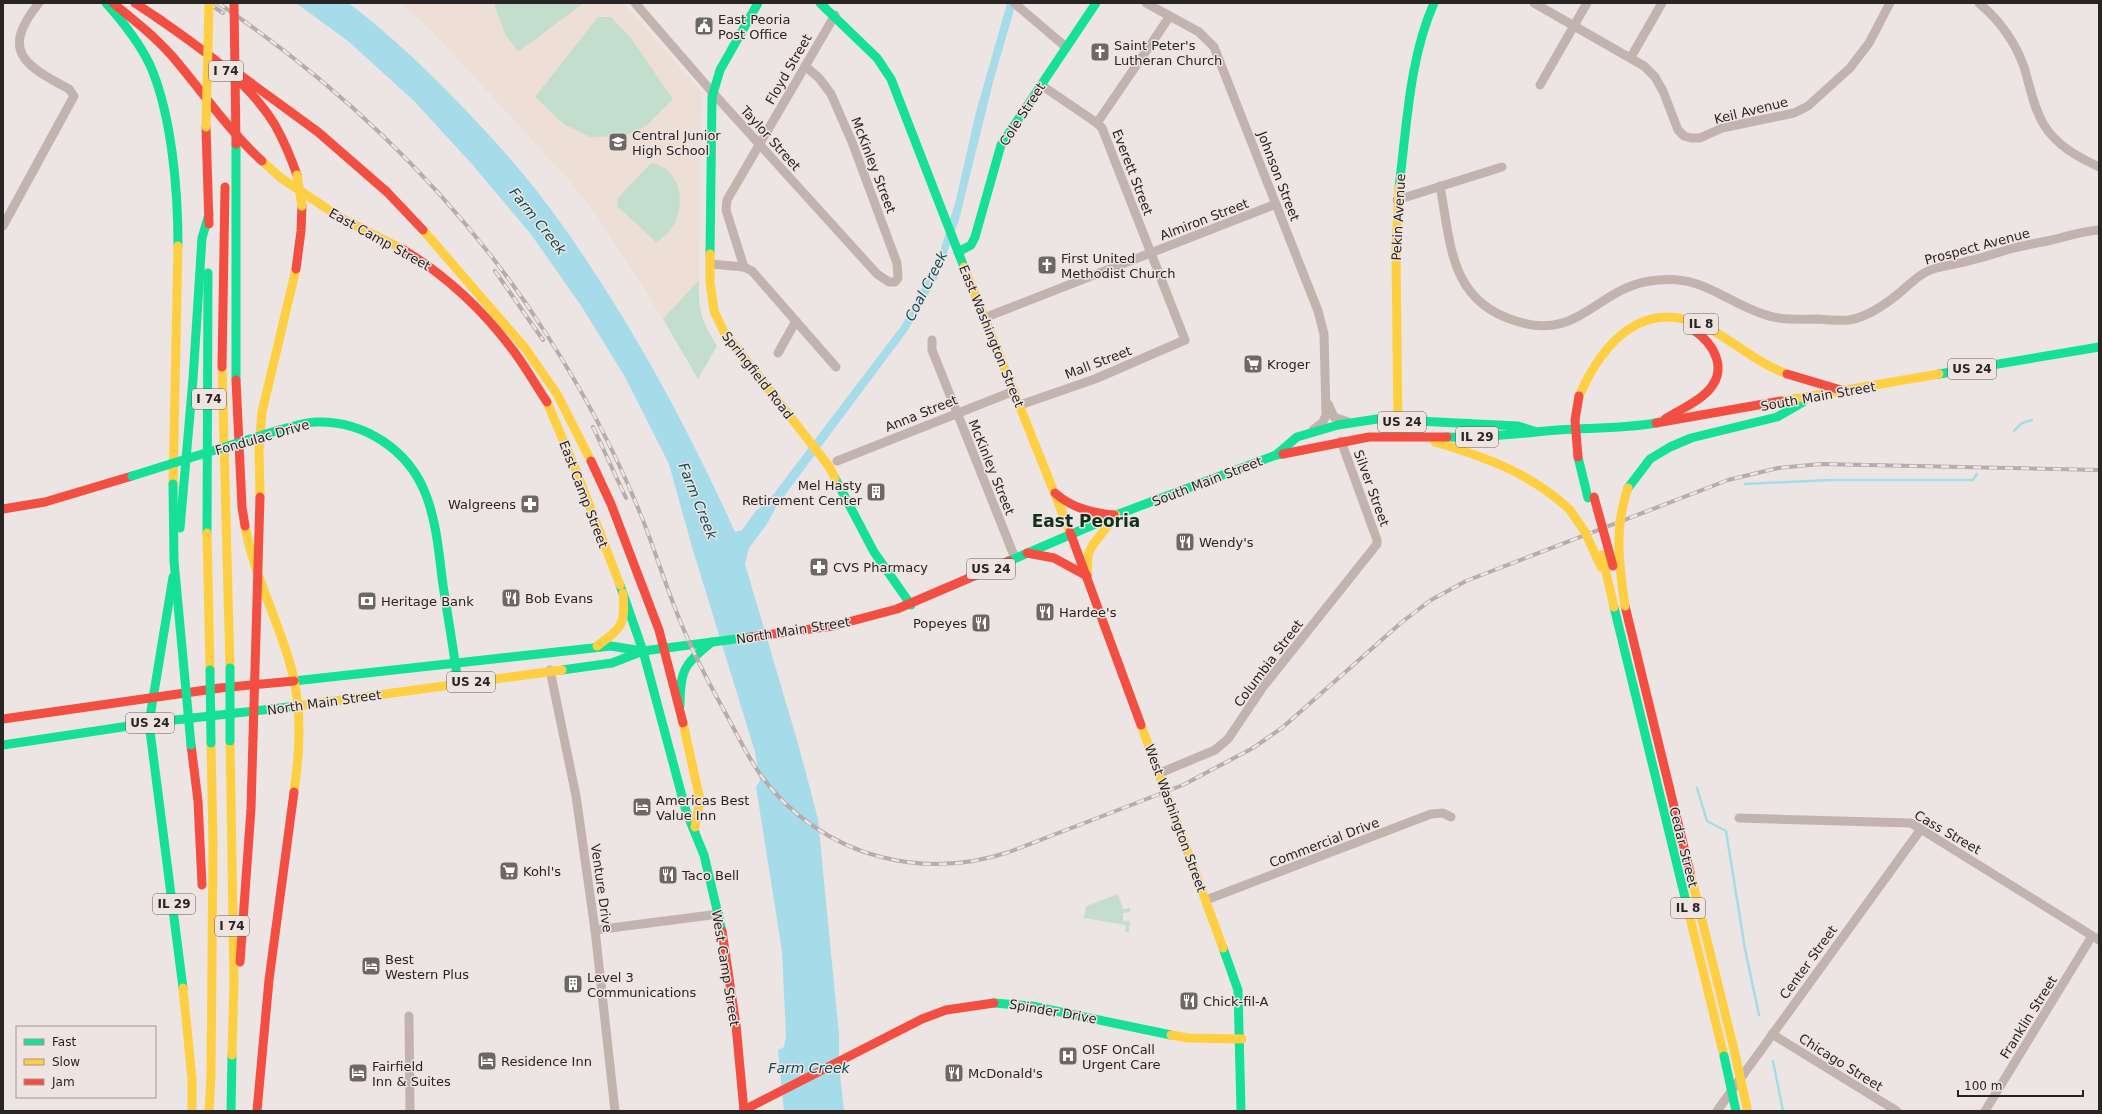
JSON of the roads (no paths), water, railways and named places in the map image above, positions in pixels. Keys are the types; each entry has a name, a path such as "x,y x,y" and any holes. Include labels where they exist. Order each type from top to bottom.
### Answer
{"main road":[{"path":"106,3 136,40 154,75 167,126 176,184 180,272 172,452 174,560 191,745 198,801 202,891"},
{"name":"East Camp Street","path":"113,3 152,35 181,66 248,148 281,178 340,218 396,245 429,265 449,281 490,322 516,354 546,403 577,473 623,593 643,651"},
{"name":"East Camp Street","path":"135,3 227,65 318,132 356,163 411,216 525,348 563,404 594,466 628,547 659,630 663,648"},
{"name":"I 74","path":"209,3 206,127 209,214 210,369 206,491 213,845 211,1076 209,1111"},
{"name":"I 74","path":"225,85 226,3"},
{"path":"234,3 236,144 235,355 242,507 245,529 288,653 294,681 300,727 267,995 257,1111"},
{"name":"Springfield Road","path":"758,3 721,68 713,93 711,123 710,264 712,302 721,327 819,452 840,486 874,552 911,604"},
{"name":"East Washington Street","path":"820,3 835,15 877,58 887,71 896,90 953,240 1071,534"},
{"name":"Cole Street","path":"958,252 971,245 975,237 1000,145 1096,3"},
{"name":"Pekin Avenue","path":"1398,435 1396,249 1397,200 1417,52 1424,25 1434,3"},
{"path":"156,17 203,51 255,97 281,133 297,175 302,206 302,234 298,261 272,364 263,409 259,454 260,497 251,816 242,953 234,982"},
{"path":"225,108 225,138"},
{"name":"I 74","path":"225,175 222,359 230,668 234,982 231,1111"},
{"path":"152,699 169,602 180,526 191,401 202,238 209,214"},
{"name":"IL 8","path":"1614,607 1581,456 1583,397 1594,363 1613,340 1638,323 1662,317 1678,317 1696,322 1770,367 1846,391"},
{"name":"IL 8","path":"1583,397 1605,360 1626,338 1643,328 1656,325 1670,324 1686,327 1702,334 1714,348 1718,359 1717,375 1707,392 1661,422"},
{"name":"South Main Street","path":"1071,534 1116,515 1276,455 1291,454 1341,441 1398,435 1417,437 1521,436 1536,432 1598,429 1661,422 2099,347"},
{"path":"1625,606 1617,549 1617,530 1621,504 1628,488 1650,459 1670,447 1691,438 1777,417 1812,397"},
{"name":"South Main Street","path":"1276,455 1297,437 1357,422 1386,419 1399,422 1518,426 1536,432"},
{"name":"Fondulac Drive","path":"3,509 45,502 279,430 316,422 353,426 365,430 385,442 409,464 420,481 431,512 458,684"},
{"name":"IL 8","path":"1417,437 1491,458 1547,489 1570,510 1590,541 1614,607"},
{"path":"1055,493 1078,508 1100,514 1116,515"},
{"name":"IL 8","path":"1591,497 1625,606"},
{"path":"1027,553 1054,558 1087,576 1088,555 1092,546 1116,515"},
{"name":"North Main Street","path":"3,745 149,724 458,684 550,670 612,663 643,651 833,626 911,604 1071,534"},
{"name":"West Washington Street","path":"1071,534 1160,773 1238,990 1242,1039 1241,1111"},
{"path":"595,648 617,633 623,624 623,593"},
{"name":"Cedar Street","path":"1625,606 1733,1045 1747,1110"},
{"name":"Cedar Street","path":"1614,607 1650,760 1724,1056 1736,1111"},
{"path":"680,706 680,683 684,668 687,662 712,642"},
{"name":"North Main Street","path":"3,719 152,699 220,688 456,664 611,646 643,651"},
{"name":"West Camp Street","path":"663,648 680,706 700,800 695,827"},
{"name":"West Camp Street","path":"643,651 686,812 695,827 719,914 728,971 743,1111"},
{"name":"IL 29","path":"152,699 149,724 184,993 191,1073 192,1111"},
{"path":"203,906 211,1076"},
{"name":"Spinder Drive","path":"743,1111 776,1092 922,1019 946,1010 985,1003 1003,1002 1032,1006 1188,1038 1242,1039"}],"street":[{"path":"3,226 74,96 69,89 22,64 11,51 12,31 16,23 39,3"},
{"name":"Taylor Street","path":"635,3 759,145 877,274 889,282 895,282"},
{"name":"Johnson Street","path":"1146,3 1199,32 1214,47 1321,320 1324,342 1326,396 1325,417 1319,426 1308,434"},
{"path":"1534,3 1630,57 1662,3"},
{"path":"1540,85 1587,3"},
{"name":"Keil Avenue","path":"1630,57 1649,71 1659,84 1670,104 1678,130 1687,137 1700,138 1722,128 1794,113 1804,109 1850,68 1869,42 1890,3"},
{"path":"1979,3 2001,24 2016,49 2038,112 2048,131 2063,146 2099,167"},
{"path":"1016,4 1066,47"},
{"name":"Floyd Street","path":"744,267 732,231 726,204 730,192 835,15"},
{"path":"1097,123 1170,16"},
{"name":"McKinley Street","path":"805,66 819,78 831,94 852,142 897,262 898,278 895,282"},
{"name":"Everett Street","path":"1040,85 1097,123 1105,136 1185,340"},
{"path":"1397,200 1502,167"},
{"name":"Prospect Avenue","path":"1440,186 1450,244 1456,268 1474,297 1497,314 1535,326 1556,325 1576,318 1609,296 1644,282 1667,279 1699,284 1716,290 1761,314 1779,319 1849,320 1868,313 1891,299 1930,270 1958,264 2021,246 2099,230"},
{"name":"Almiron Street","path":"984,318 1276,204"},
{"path":"710,264 744,267 752,271 836,367"},
{"path":"778,354 796,321"},
{"name":"McKinley Street","path":"932,340 932,350 1015,558"},
{"name":"Mall Street","path":"1020,405 1095,379 1185,340"},
{"name":"Anna Street","path":"838,461 1014,390"},
{"name":"Johnson Street","path":"1326,396 1330,411 1334,416 1345,422 1357,422"},
{"name":"Silver Street","path":"1341,441 1377,540 1377,544"},
{"name":"Columbia Street","path":"1160,773 1215,750 1228,740 1263,687 1377,544"},
{"name":"Venture Drive","path":"550,670 576,796 595,930 616,1111"},
{"name":"Commercial Drive","path":"1206,900 1431,814 1443,813 1451,817"},
{"name":"Cass Street","path":"1739,818 1911,823 2096,938"},
{"name":"Center Street","path":"1717,1111 1921,829"},
{"path":"595,930 719,914"},
{"name":"Franklin Street","path":"1985,1111 2096,938"},
{"path":"409,1016 410,1111"},
{"name":"Chicago Street","path":"1772,1034 1897,1111"}],"water":[{"name":"Farm Creek","path":"341,2 351,5 405,51 452,96 511,160 565,229 590,265 636,339 698,453 735,532 742,530 755,512 769,500 902,325 937,261 955,204 976,112 1007,3 1016,3 993,82 959,220 939,275 908,330 776,507 767,524 749,548 745,564 799,747 818,819 839,1035 839,1064 844,1111 784,1111 778,1050 784,1047 786,1036 782,951 756,787 760,781 755,752 692,547 669,464 625,377 582,307 530,233 470,162 414,101 348,41 296,3"}],"waterway":[{"path":"2014,431 2022,423 2032,420"},
{"path":"1745,484 1831,480 1973,480 1977,474"},
{"path":"1697,788 1707,821 1726,831 1745,949 1759,1015"},
{"path":"1773,1061 1783,1111"}],"railway":[{"path":"208,3 223,13"},
{"path":"218,3 266,37 312,73 356,111 398,151 438,193 476,237 512,284 545,332 596,418 638,508 680,622 692,649 755,767 771,789 798,815 813,826 846,845 863,852 897,861 945,864 961,863 993,857 1183,785 1253,748 1283,727 1402,622 1431,600 1466,581 1728,480 1778,468 1821,464 2099,470"},
{"path":"495,271 543,340"},
{"path":"593,427 626,498"}],"place":[{"name":"East Peoria Post Office","path":"704,26"},
{"name":"Saint Peter's Lutheran Church","path":"1100,52"},
{"name":"Central Junior High School","path":"618,142"},
{"name":"First United Methodist Church","path":"1047,265"},
{"name":"Kroger","path":"1253,364"},
{"name":"Mel Hasty Retirement Center","path":"876,492"},
{"name":"Walgreens","path":"530,504"},
{"name":"Wendy's","path":"1185,542"},
{"name":"CVS Pharmacy","path":"819,567"},
{"name":"Bob Evans","path":"511,598"},
{"name":"Heritage Bank","path":"367,601"},
{"name":"Hardee's","path":"1045,612"},
{"name":"Popeyes","path":"981,623"},
{"name":"Americas Best Value Inn","path":"642,807"},
{"name":"Kohl's","path":"509,871"},
{"name":"Taco Bell","path":"668,875"},
{"name":"Best Western Plus","path":"371,966"},
{"name":"Level 3 Communications","path":"573,984"},
{"name":"Chick-fil-A","path":"1189,1001"},
{"name":"OSF OnCall Urgent Care","path":"1068,1056"},
{"name":"Residence Inn","path":"487,1061"},
{"name":"Fairfield Inn & Suites","path":"358,1073"},
{"name":"McDonald's","path":"954,1073"}],"district":[{"name":"East Peoria","path":"1086,521"}],"water label":[{"name":"Coal Creek","path":"926,286"}]}
